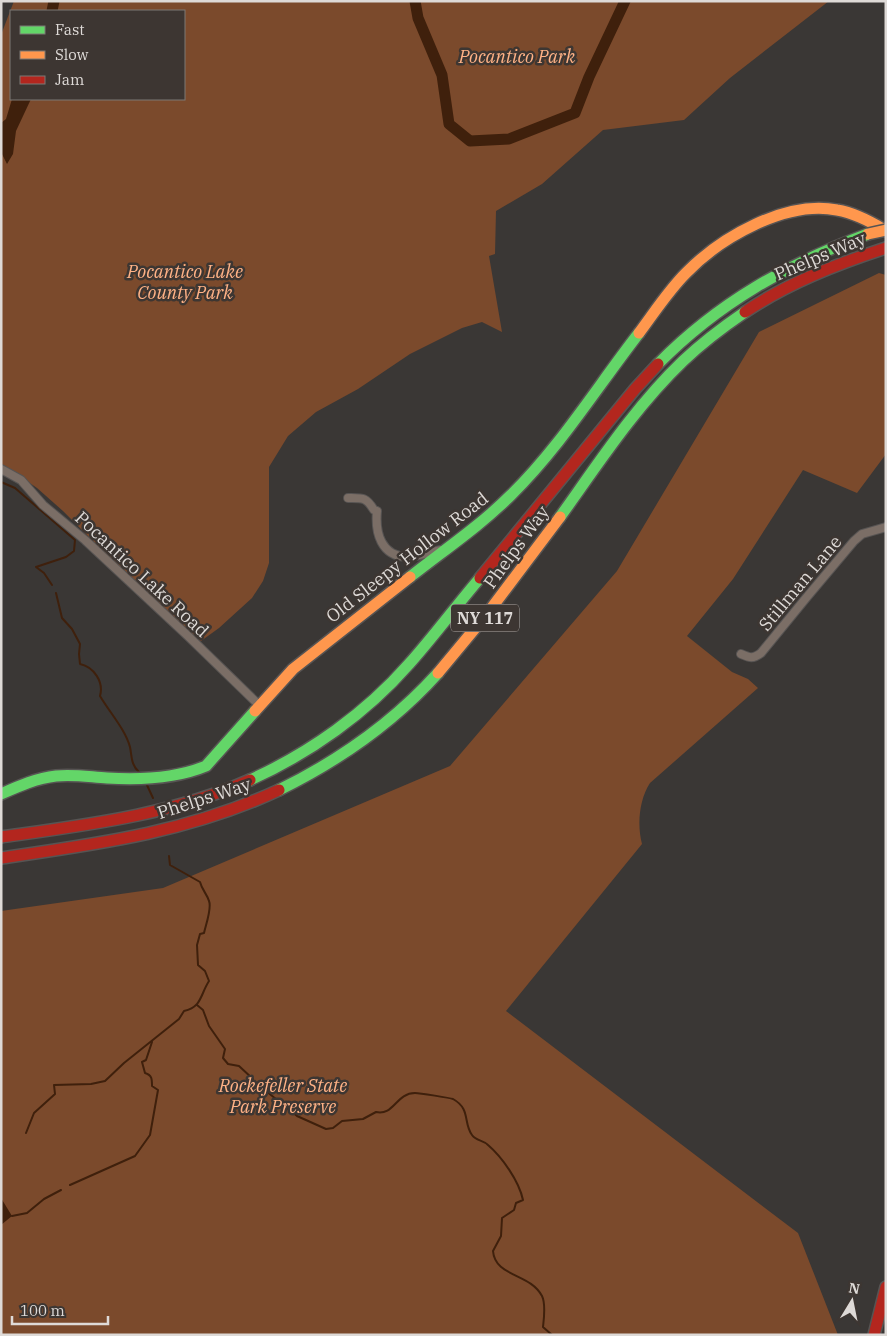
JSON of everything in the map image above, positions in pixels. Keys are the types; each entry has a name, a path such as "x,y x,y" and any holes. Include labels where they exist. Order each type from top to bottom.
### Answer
{"main road":[{"name":"Old Sleepy Hollow Road","path":"1,794 40,778 57,776 138,777 182,774 196,771 206,766 259,705 294,669 492,514 517,488 569,426 679,280 711,249 772,218 807,209 830,208 841,210 862,216 884,229"},
{"name":"Phelps Way","path":"1,837 141,815 192,801 237,786 270,772 330,735 372,701 409,664 634,389 658,362 684,338 726,304 771,276 820,252 884,229"},
{"name":"Phelps Way","path":"1,858 122,840 202,821 278,791 312,773 344,752 402,708 455,656 490,612 627,426 659,387 683,362 736,318 779,291 827,268 886,248"},
{"path":"874,1335 886,1287"}],"street":[{"name":"Pocantico Lake Road","path":"1,469 20,480 43,505 85,540 259,705"},
{"path":"348,498 366,499 370,502 374,510 377,511 381,544 392,553 408,557 445,549"},
{"name":"Stillman Lane","path":"741,654 754,658 762,653 854,542 862,534 886,527"}],"green space":[{"name":"Pocantico Lake County Park","path":"14,1 829,1 730,78 684,120 603,130 542,184 496,211 495,254 489,256 502,332 482,322 462,328 410,354 358,389 316,412 288,436 269,467 269,563 263,581 252,598 219,628 201,641 131,583 107,555 37,488 11,470 1,475 1,35 10,11 10,100 185,100 185,10 11,10"},
{"name":"Rockefeller State Park Preserve","path":"879,273 886,275 886,454 857,493 803,470 733,579 687,636 732,672 748,679 758,688 650,783 641,805 640,829 642,844 506,1011 798,1233 838,1335 1,1335 1,911 163,888 450,766 617,571 759,332"}],"shaded area":[{"path":"12,100 31,100 16,131 13,154 7,164 1,152 1,123 6,119"},
{"path":"1,1198 12,1216 1,1225"}],"waterway":[{"path":"52,10 54,1"},
{"path":"415,1 418,18 442,75 449,124 470,141 509,139 575,113 589,77 625,1"},
{"path":"1,482 15,488 75,540 74,551 66,557 36,567 44,573 52,585"},
{"path":"56,593 62,618 72,629 80,644 80,664 90,668 97,676 101,686 100,696 125,734 133,764 139,772"},
{"path":"146,783 153,798"},
{"path":"26,1133 34,1113 55,1094 54,1085 91,1084 105,1081 124,1063 179,1019 184,1011 194,1007 200,1000 209,981 205,971 198,965 197,945 200,934 204,933 210,904 200,882 170,865 169,856"},
{"path":"197,1005 203,1010 209,1026 225,1049 223,1058 228,1064 239,1066 253,1079"},
{"path":"70,1185 135,1156 150,1135 158,1090 152,1086 151,1078 145,1073 142,1062 146,1060 152,1042"},
{"path":"266,1091 297,1116 326,1129 333,1128 342,1121 363,1119 376,1112 387,1111 409,1094 418,1093 453,1099 459,1103 465,1112 472,1135 488,1145 499,1156 514,1177 523,1200 516,1203 514,1210 502,1218 501,1236 493,1251 495,1259 506,1271 530,1283 537,1289 544,1303 543,1327 552,1335"},
{"path":"12,1216 27,1213 44,1199 61,1190"}],"traffic: fast":[{"path":"658,364 705,322 756,287 810,258 868,234"},
{"path":"560,517 618,436 665,379 698,348 745,312"},
{"path":"410,577 487,517 529,476 562,437 639,333"},
{"path":"250,780 294,757 356,715 392,682 480,578"},
{"path":"279,790 322,767 364,739 402,708 438,673"},
{"path":"1,794 35,780 56,776 75,775 145,779 182,774 206,766 255,711"}],"traffic: slow":[{"path":"639,333 686,273 717,247 756,224 776,216 817,208 850,213 886,231"},
{"path":"868,234 886,230"},
{"path":"438,673 487,614 560,517"},
{"path":"255,711 293,669 410,577"}],"traffic: jam":[{"path":"745,312 778,292 813,275 886,248"},
{"path":"480,578 635,389 658,364"},
{"path":"1,837 96,823 159,810 190,802 250,780"},
{"path":"1,858 108,841 177,826 211,816 279,790"},
{"path":"874,1335 886,1287"}],"park label":[{"name":"Pocantico Park","path":"517,56"}]}
